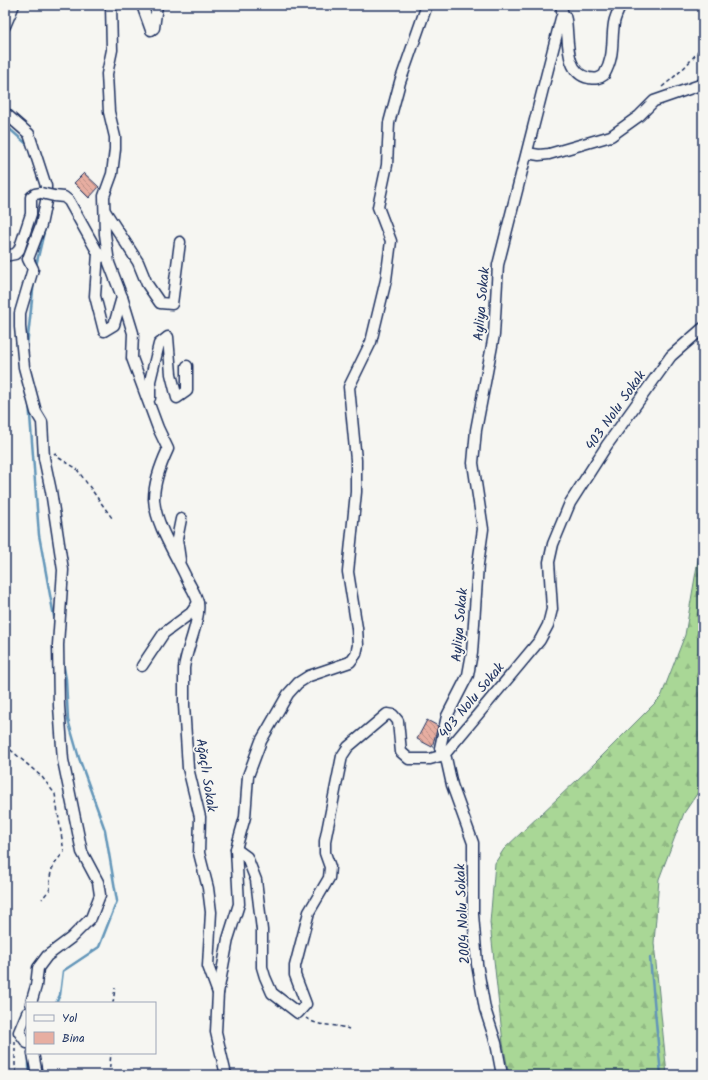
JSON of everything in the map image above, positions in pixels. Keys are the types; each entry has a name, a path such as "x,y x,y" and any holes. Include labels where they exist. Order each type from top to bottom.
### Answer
{"street":[{"path":"5,26 14,5"},
{"path":"111,5 112,50 107,74 109,112 115,137 115,150 112,174 104,196 109,263 122,297 133,333 132,358 158,428 168,449 161,464 154,499 165,536 198,603 191,613 164,633 142,666"},
{"path":"142,5 151,30 154,28 157,5"},
{"path":"218,993 228,938 239,904 236,849 246,810 248,776 260,741 288,694 298,683 309,676 350,662 356,654 358,645 357,628 348,572 356,492 356,460 349,387 371,342 386,280 391,240 378,207 387,165 389,123 400,82 427,5"},
{"path":"561,5 563,16 566,20 569,53 574,67 584,76 596,79 604,75 609,65 614,42 614,24 620,5"},
{"name":"Ayliya Sokak","path":"444,755 440,748 447,716 468,675 472,653 478,564 483,529 473,463 476,430 494,335 498,265 528,153 561,18 563,16"},
{"path":"528,153 539,155 549,154 611,136 639,116 654,101 703,84"},
{"path":"5,113 29,134 46,186 46,201 41,225 28,259 33,270 20,314 24,367 36,412 42,422 44,458 51,491 63,570 58,645 59,706 64,760 82,852 98,882 100,895 91,918 71,938 47,956 38,968 36,986 31,1002"},
{"path":"5,256 9,257 19,250 31,214 31,197 35,194 41,193 64,197 69,201 98,253 109,263"},
{"path":"104,209 138,262 147,284 160,303 172,304 180,242"},
{"path":"98,253 95,296 104,331 114,324 122,297"},
{"name":"403 Nolu Sokak","path":"303,1009 306,1004 295,975 295,966 309,912 329,878 330,867 325,853 325,841 342,756 348,748 387,714 393,715 398,721 401,752 409,759 430,759 444,755 540,640 548,625 552,609 549,562 553,544 570,503 607,445 671,356 703,328"},
{"path":"150,404 150,381 159,344 168,336 172,374 178,398 187,391 187,366"},
{"path":"181,519 177,540 182,569"},
{"name":"Ağaçlı Sokak","path":"198,603 199,614 185,656 184,705 188,768 200,817 199,853 210,906 208,966 218,993 216,1032 226,1075"},
{"name":"2004 Nolu Sokak","path":"444,755 452,785 473,843 473,914 477,964 485,1009 496,1043 502,1075"},
{"path":"236,849 247,857 256,880 262,930 262,967 265,977 272,993 298,1013 303,1009"},
{"path":"26,1015 19,1032 26,1042"},
{"path":"33,1054 37,1075"}],"path":[{"path":"654,101 662,87 684,68 697,54 703,43"},
{"path":"52,448 54,453 59,458 76,468 112,518"},
{"path":"5,745 42,777 55,794 64,852 55,863 50,874 50,889 42,899"},
{"path":"113,1002 115,988"},
{"path":"303,1009 306,1018 314,1024 340,1026 349,1029"},
{"path":"17,1075 13,1049 19,1032"},
{"path":"109,1075 111,1054"}],"green space":[{"path":"703,531 703,785 684,813 659,879 654,943 667,1075 509,1075 503,1043 490,923 495,863 504,849 595,763 661,697 685,635"}],"building":[{"path":"84,173 99,187 89,198 74,183"},
{"path":"427,720 438,726 432,747 417,739"}],"waterway":[{"path":"5,125 29,146"},
{"path":"36,266 48,215"},
{"path":"27,346 34,281"},
{"path":"29,402 39,535 55,622"},
{"path":"56,1002 60,995 63,971 99,947 117,901 105,830 79,758 68,720 66,679 63,662"},
{"path":"650,958 661,1075"},
{"path":"29,1057 29,1068 32,1075"}]}
